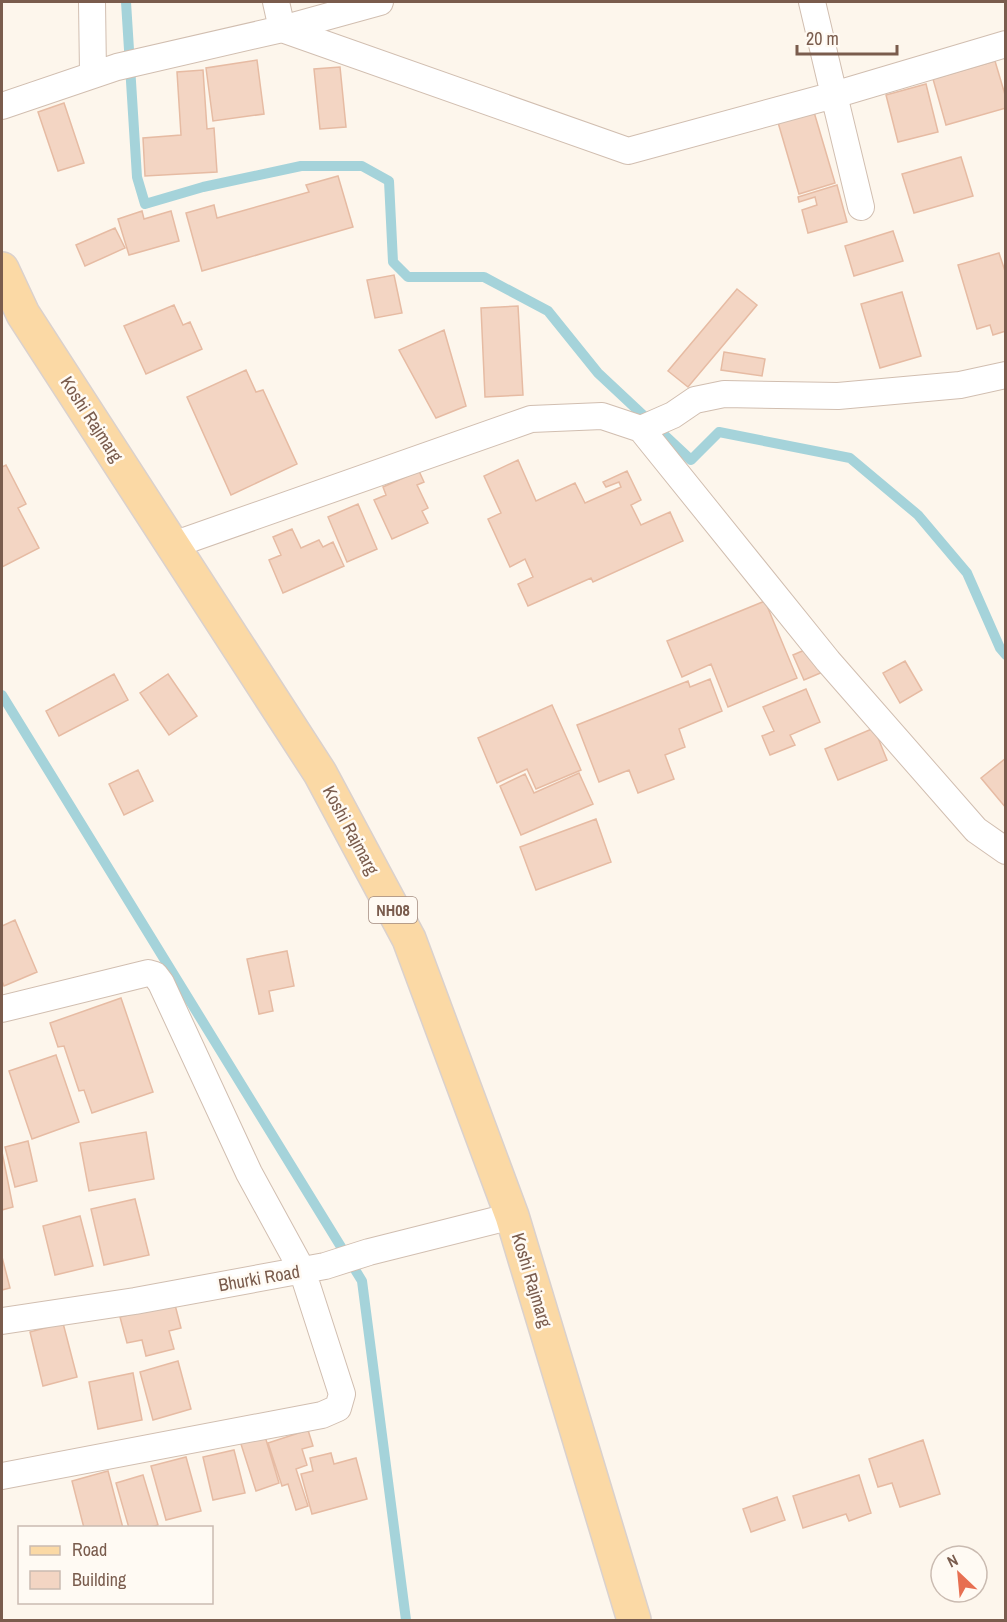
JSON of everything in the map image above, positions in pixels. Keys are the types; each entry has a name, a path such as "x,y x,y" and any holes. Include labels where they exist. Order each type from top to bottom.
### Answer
{"main road":[{"name":"Koshi Rajmarg","path":"2,269 24,314 320,772 409,939 512,1216 634,1620"}],"street":[{"path":"92,2 105,70"},
{"path":"276,2 282,29"},
{"path":"2,106 105,70 282,29 381,2"},
{"path":"812,2 861,207"},
{"path":"282,29 628,151 834,95 1005,44"},
{"path":"173,545 531,418 602,416 655,424 695,400 724,394 838,396 960,385 1005,375"},
{"path":"655,424 828,662 976,830 1005,851"},
{"path":"2,1009 148,973 155,975 161,982 249,1173 313,1268 342,1394 338,1408 322,1415 2,1476"},
{"name":"Bhurki Road","path":"2,1321 135,1301 313,1268 512,1216"}],"building":[{"path":"257,60 264,114 213,121 206,68"},
{"path":"995,61 1006,98 1006,108 946,125 933,79"},
{"path":"340,67 346,127 320,129 314,69"},
{"path":"203,70 207,129 214,128 217,172 145,176 143,138 181,135 177,72"},
{"path":"926,84 938,132 898,142 886,95"},
{"path":"64,103 84,163 58,171 38,112"},
{"path":"814,112 835,183 799,194 777,119"},
{"path":"961,157 973,196 914,213 902,174"},
{"path":"338,176 353,227 202,271 186,213 214,205 217,218 309,192 306,185"},
{"path":"837,185 847,222 808,233 802,210 817,205 815,197 799,202 798,197"},
{"path":"142,211 144,219 171,211 179,241 129,255 118,219"},
{"path":"115,228 125,248 85,266 76,245"},
{"path":"893,231 903,261 854,276 845,246"},
{"path":"999,253 1006,274 1006,331 993,335 990,325 977,329 958,265"},
{"path":"394,275 402,313 375,318 367,280"},
{"path":"737,289 757,305 688,387 668,371"},
{"path":"902,292 921,356 880,368 861,304"},
{"path":"174,305 183,325 190,322 202,349 146,374 124,326"},
{"path":"518,306 523,395 485,397 481,308"},
{"path":"444,330 466,406 436,418 399,350"},
{"path":"724,352 765,359 762,376 721,370"},
{"path":"246,370 256,392 263,390 297,464 231,495 187,397"},
{"path":"518,460 536,501 575,483 585,503 621,487 619,482 606,487 603,482 627,471 641,500 631,505 641,525 670,512 683,541 593,582 591,578 528,606 518,584 533,577 525,559 510,567 488,519 501,513 484,476"},
{"path":"6,465 26,504 18,508 39,548 2,567 2,467"},
{"path":"419,471 424,482 417,485 428,508 422,511 428,523 392,539 374,500 386,495 383,487"},
{"path":"358,504 377,549 347,562 328,517"},
{"path":"292,529 301,548 319,540 323,547 333,542 344,566 283,593 269,560 281,555 273,537"},
{"path":"765,601 797,678 728,707 711,664 682,677 667,641"},
{"path":"814,646 825,671 804,680 793,655"},
{"path":"905,661 922,690 900,703 883,673"},
{"path":"114,674 128,700 59,736 46,711"},
{"path":"168,674 197,716 169,735 140,693"},
{"path":"710,679 722,711 679,729 685,747 665,755 674,779 638,793 629,770 599,782 577,725 688,681 690,687"},
{"path":"806,689 820,722 790,735 795,745 770,755 762,736 774,731 763,707"},
{"path":"552,705 581,770 536,789 527,769 497,783 478,738"},
{"path":"874,728 887,760 838,780 825,749"},
{"path":"1006,758 1006,808 981,778"},
{"path":"138,770 153,801 124,815 109,784"},
{"path":"579,773 593,804 521,835 500,786 525,774 534,793"},
{"path":"596,819 611,862 536,890 520,847"},
{"path":"15,920 37,972 4,986 2,981 2,926"},
{"path":"287,951 294,986 269,991 273,1011 259,1014 247,959"},
{"path":"121,998 153,1092 92,1113 84,1090 79,1091 64,1046 58,1047 50,1023"},
{"path":"56,1055 79,1122 32,1139 9,1071"},
{"path":"146,1132 154,1179 89,1191 80,1143"},
{"path":"28,1141 37,1181 15,1187 5,1147"},
{"path":"2,1152 13,1207 2,1210"},
{"path":"135,1199 149,1255 104,1265 91,1209"},
{"path":"80,1216 93,1266 55,1275 43,1226"},
{"path":"2,1257 10,1288 2,1290"},
{"path":"174,1301 181,1328 169,1331 174,1349 146,1356 142,1340 127,1343 120,1317 157,1308"},
{"path":"63,1323 77,1377 43,1386 30,1332"},
{"path":"178,1361 191,1409 153,1420 140,1372"},
{"path":"133,1373 142,1420 98,1429 89,1382"},
{"path":"308,1430 313,1446 302,1449 307,1465 296,1469 308,1506 296,1510 288,1484 282,1486 268,1443"},
{"path":"264,1433 279,1483 256,1491 240,1441"},
{"path":"923,1440 940,1494 900,1507 892,1483 878,1487 869,1459"},
{"path":"234,1450 245,1493 213,1500 203,1457"},
{"path":"331,1453 334,1464 356,1458 367,1499 312,1514 301,1474 313,1471 310,1458"},
{"path":"186,1457 201,1511 166,1520 151,1466"},
{"path":"108,1471 122,1526 83,1526 72,1481"},
{"path":"143,1475 158,1525 128,1526 116,1483"},
{"path":"859,1475 871,1513 849,1521 846,1514 803,1528 793,1496"},
{"path":"777,1497 785,1520 751,1532 743,1509"}],"waterway":[{"path":"126,2 137,177 145,204 203,187 301,166 362,166 389,181 393,262 408,277 484,277 548,311 598,373 691,460 719,432 850,458 918,515 967,573 1000,648 1006,655"},
{"path":"2,695 362,1281 406,1620"}]}
